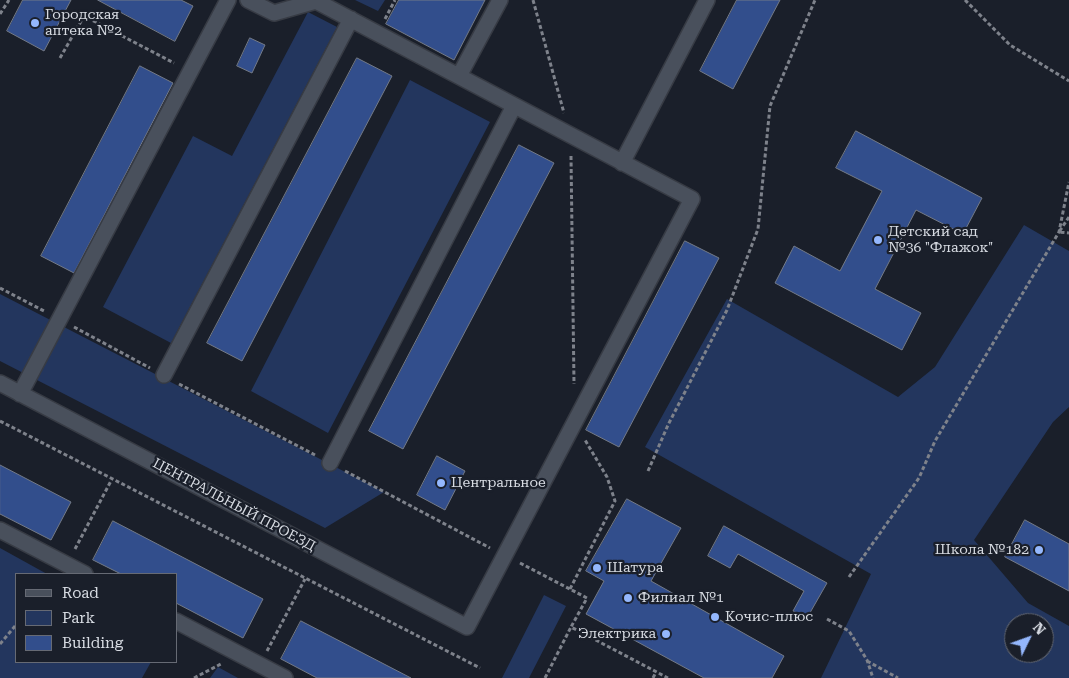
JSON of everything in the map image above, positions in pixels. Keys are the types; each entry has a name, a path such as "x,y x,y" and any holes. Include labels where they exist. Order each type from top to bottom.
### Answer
{"street":[{"path":"20,394 228,0"},
{"path":"248,0 277,7 316,0 692,200 505,555"},
{"path":"459,76 500,0"},
{"path":"622,163 707,0"},
{"path":"164,375 350,19"},
{"path":"330,463 514,106"},
{"name":"ЦЕНТРАЛЬНЫЙ ПРОЕЗД","path":"0,383 467,627 505,555"},
{"path":"0,530 84,573"},
{"path":"178,622 285,678"}],"path":[{"path":"0,14 9,0"},
{"path":"533,0 570,136 574,392"},
{"path":"648,471 668,425 727,310 758,229 770,106 815,0"},
{"path":"965,0 1010,45 1069,81"},
{"path":"60,58 84,16 190,72"},
{"path":"1059,232 1069,182"},
{"path":"849,577 919,478 935,441 1069,217"},
{"path":"1059,232 1069,234"},
{"path":"0,288 587,598 545,678"},
{"path":"0,421 480,668"},
{"path":"570,589 615,501 607,477 575,422"},
{"path":"67,565 112,479"},
{"path":"260,664 305,579"},
{"path":"827,619 849,630 867,660 873,678"},
{"path":"0,644 15,626"},
{"path":"571,627 668,678"},
{"path":"194,678 241,654"},
{"path":"867,660 898,678"},
{"path":"653,678 656,672"}],"green space":[{"path":"355,0 385,0 378,11"},
{"path":"308,12 337,27 171,343 103,307 193,136 232,156"},
{"path":"410,80 490,122 328,433 251,391"},
{"path":"1024,225 1069,251 1069,407 1053,422 974,540 1028,603 1046,613 1004,613 1004,663 1054,663 1054,618 1069,626 1069,678 821,678 871,574 645,447 727,299 898,397 935,367"},
{"path":"0,294 384,492 325,528 0,361"},
{"path":"0,548 45,573 15,573 15,663 150,663 142,678 0,678"},
{"path":"544,595 566,606 529,678 502,678"},
{"path":"218,667 238,678 210,678"}],"building":[{"name":"Городская аптека №2","path":"23,0 71,0 44,51 7,31"},
{"path":"98,0 181,0 193,6 175,41"},
{"path":"399,0 485,0 454,60 386,24"},
{"path":"737,0 780,0 733,89 700,71"},
{"path":"250,38 265,45 252,73 237,66"},
{"path":"357,58 392,76 242,361 207,343"},
{"path":"140,66 173,83 74,273 41,256"},
{"name":"Детский сад №36 \"Флажок\"","path":"856,131 982,198 963,234 916,210 875,289 921,313 902,350 775,283 794,246 840,271 882,191 836,168"},
{"path":"519,145 554,163 403,449 369,431"},
{"path":"685,241 719,258 619,447 586,430"},
{"name":"Центральное","path":"437,456 465,471 445,510 417,495"},
{"path":"0,465 71,502 51,540 0,514"},
{"path":"627,499 681,528 651,581 784,656 772,678 704,678 586,614 604,581 586,571"},
{"name":"Школа №182","path":"1025,520 1069,544 1069,591 1005,557"},
{"path":"113,521 263,599 243,638 178,604 178,573 119,573 93,560"},
{"path":"724,526 827,583 807,618 793,611 804,591 738,554 730,568 708,556"},
{"path":"301,621 411,678 317,678 281,659"}],"place":[{"name":"Городская аптека №2","path":"35,23"},
{"name":"Детский сад №36 \"Флажок\"","path":"878,240"},
{"name":"Центральное","path":"441,483"},
{"name":"Школа №182","path":"1039,550"},
{"name":"Шатура","path":"597,568"},
{"name":"Филиал №1","path":"628,598"},
{"name":"Кочис-плюс","path":"715,617"},
{"name":"Электрика","path":"666,634"}]}
